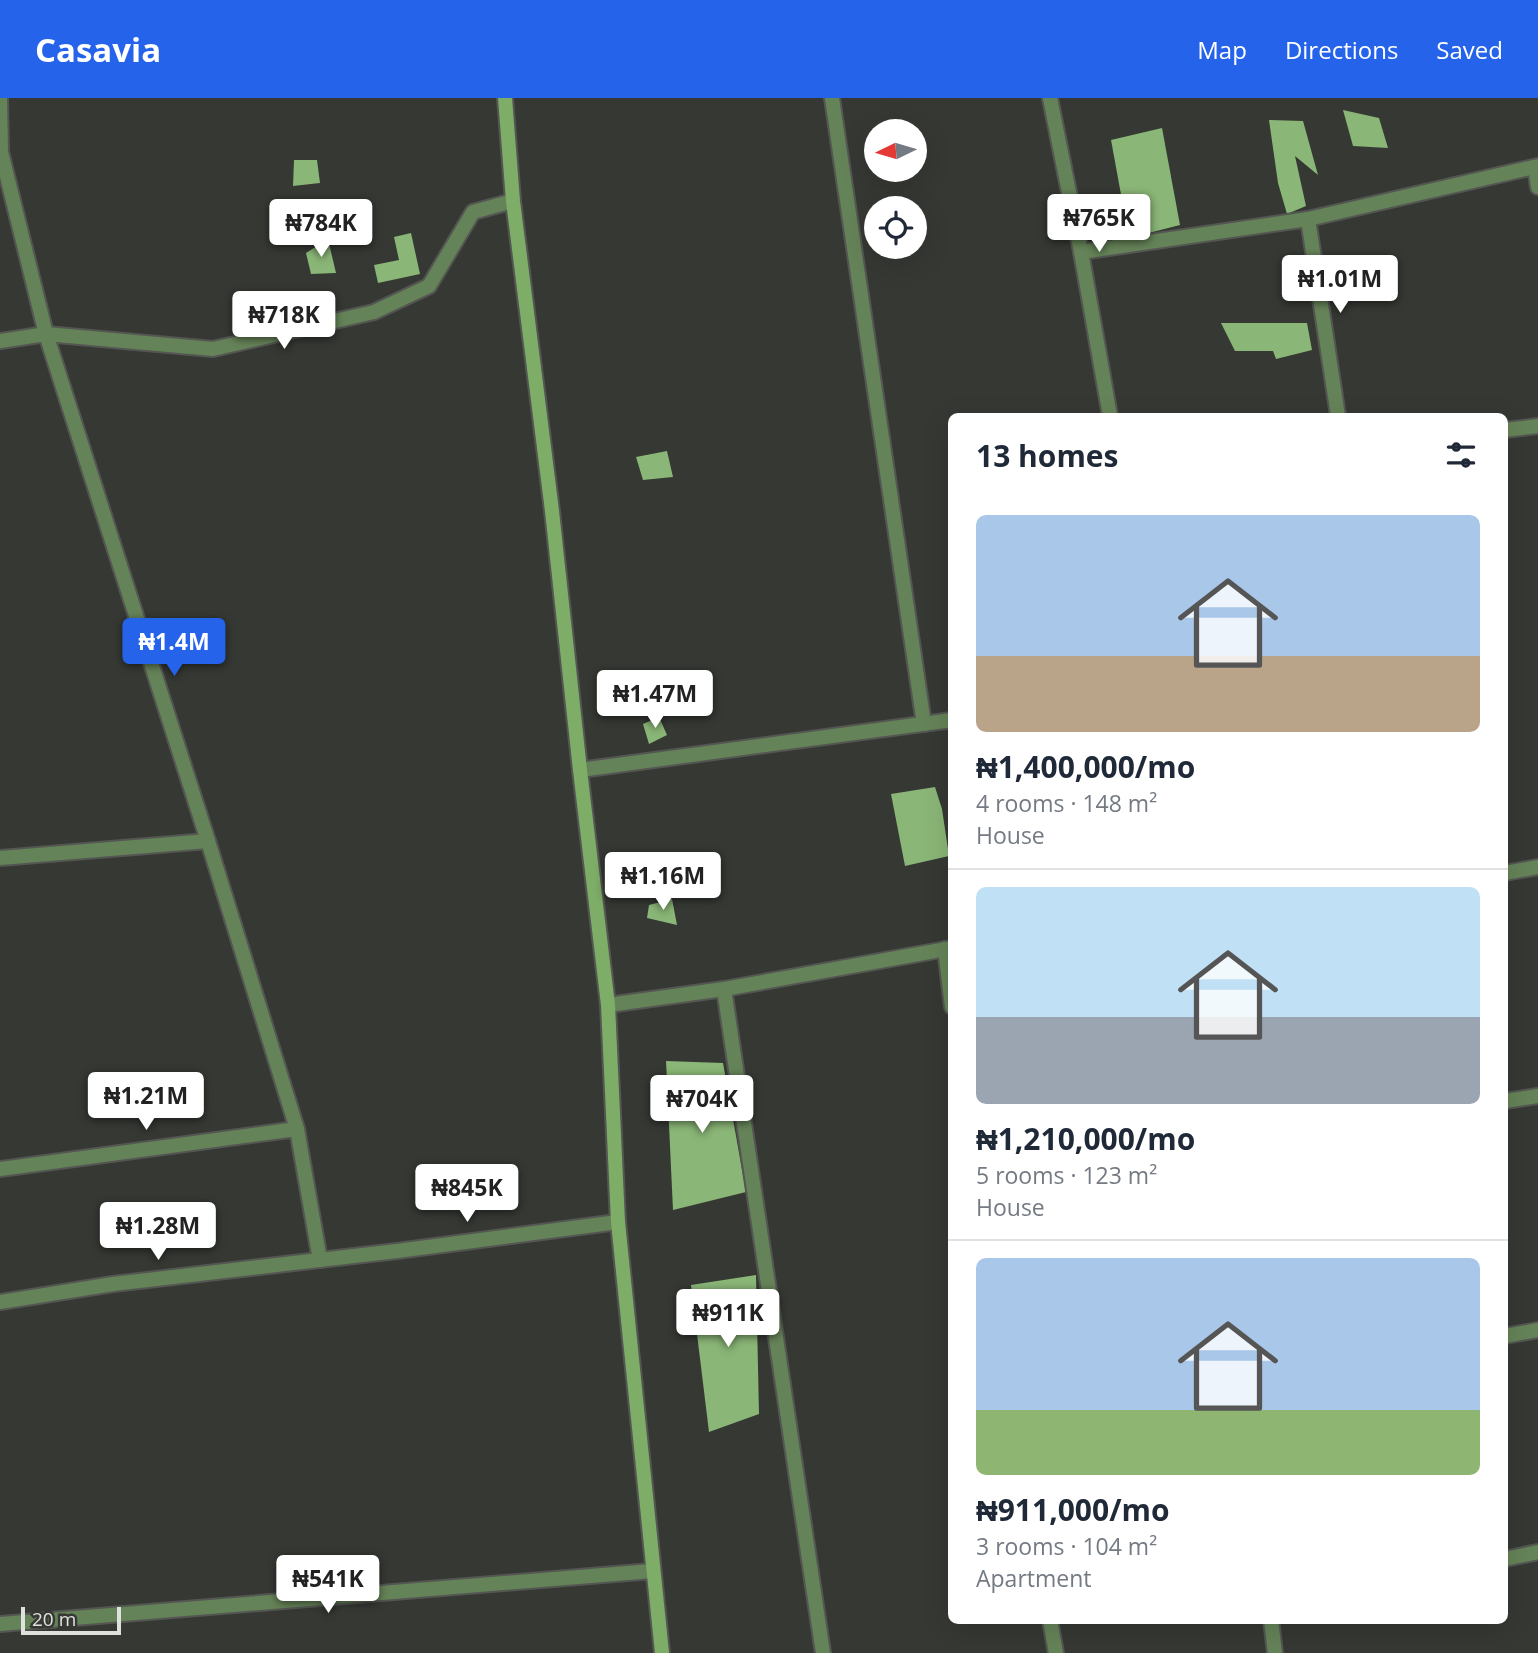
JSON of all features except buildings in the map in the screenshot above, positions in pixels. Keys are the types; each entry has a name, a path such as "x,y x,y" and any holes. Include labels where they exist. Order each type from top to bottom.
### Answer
{"street":[{"path":"0,98 1,152 46,334 297,1129 320,1260"},
{"path":"505,98 513,201 552,511 608,1005 618,1222 662,1653"},
{"path":"832,98 924,724"},
{"path":"1050,98 1109,413"},
{"path":"1081,252 1308,219 1536,167 1538,187"},
{"path":"0,341 46,334 213,349 374,312 429,286 473,212 513,201"},
{"path":"1308,219 1338,413"},
{"path":"1508,430 1538,426"},
{"path":"580,770 948,721"},
{"path":"0,858 208,841"},
{"path":"1508,872 1538,867"},
{"path":"608,1005 724,989 948,948"},
{"path":"724,989 823,1653"},
{"path":"1508,1101 1538,1096"},
{"path":"0,1169 297,1129"},
{"path":"0,1302 113,1284 618,1222"},
{"path":"1508,1335 1538,1330"},
{"path":"1508,1558 1538,1552"},
{"path":"0,1624 652,1571"},
{"path":"1051,1624 1056,1653"},
{"path":"1271,1624 1275,1653"}]}
